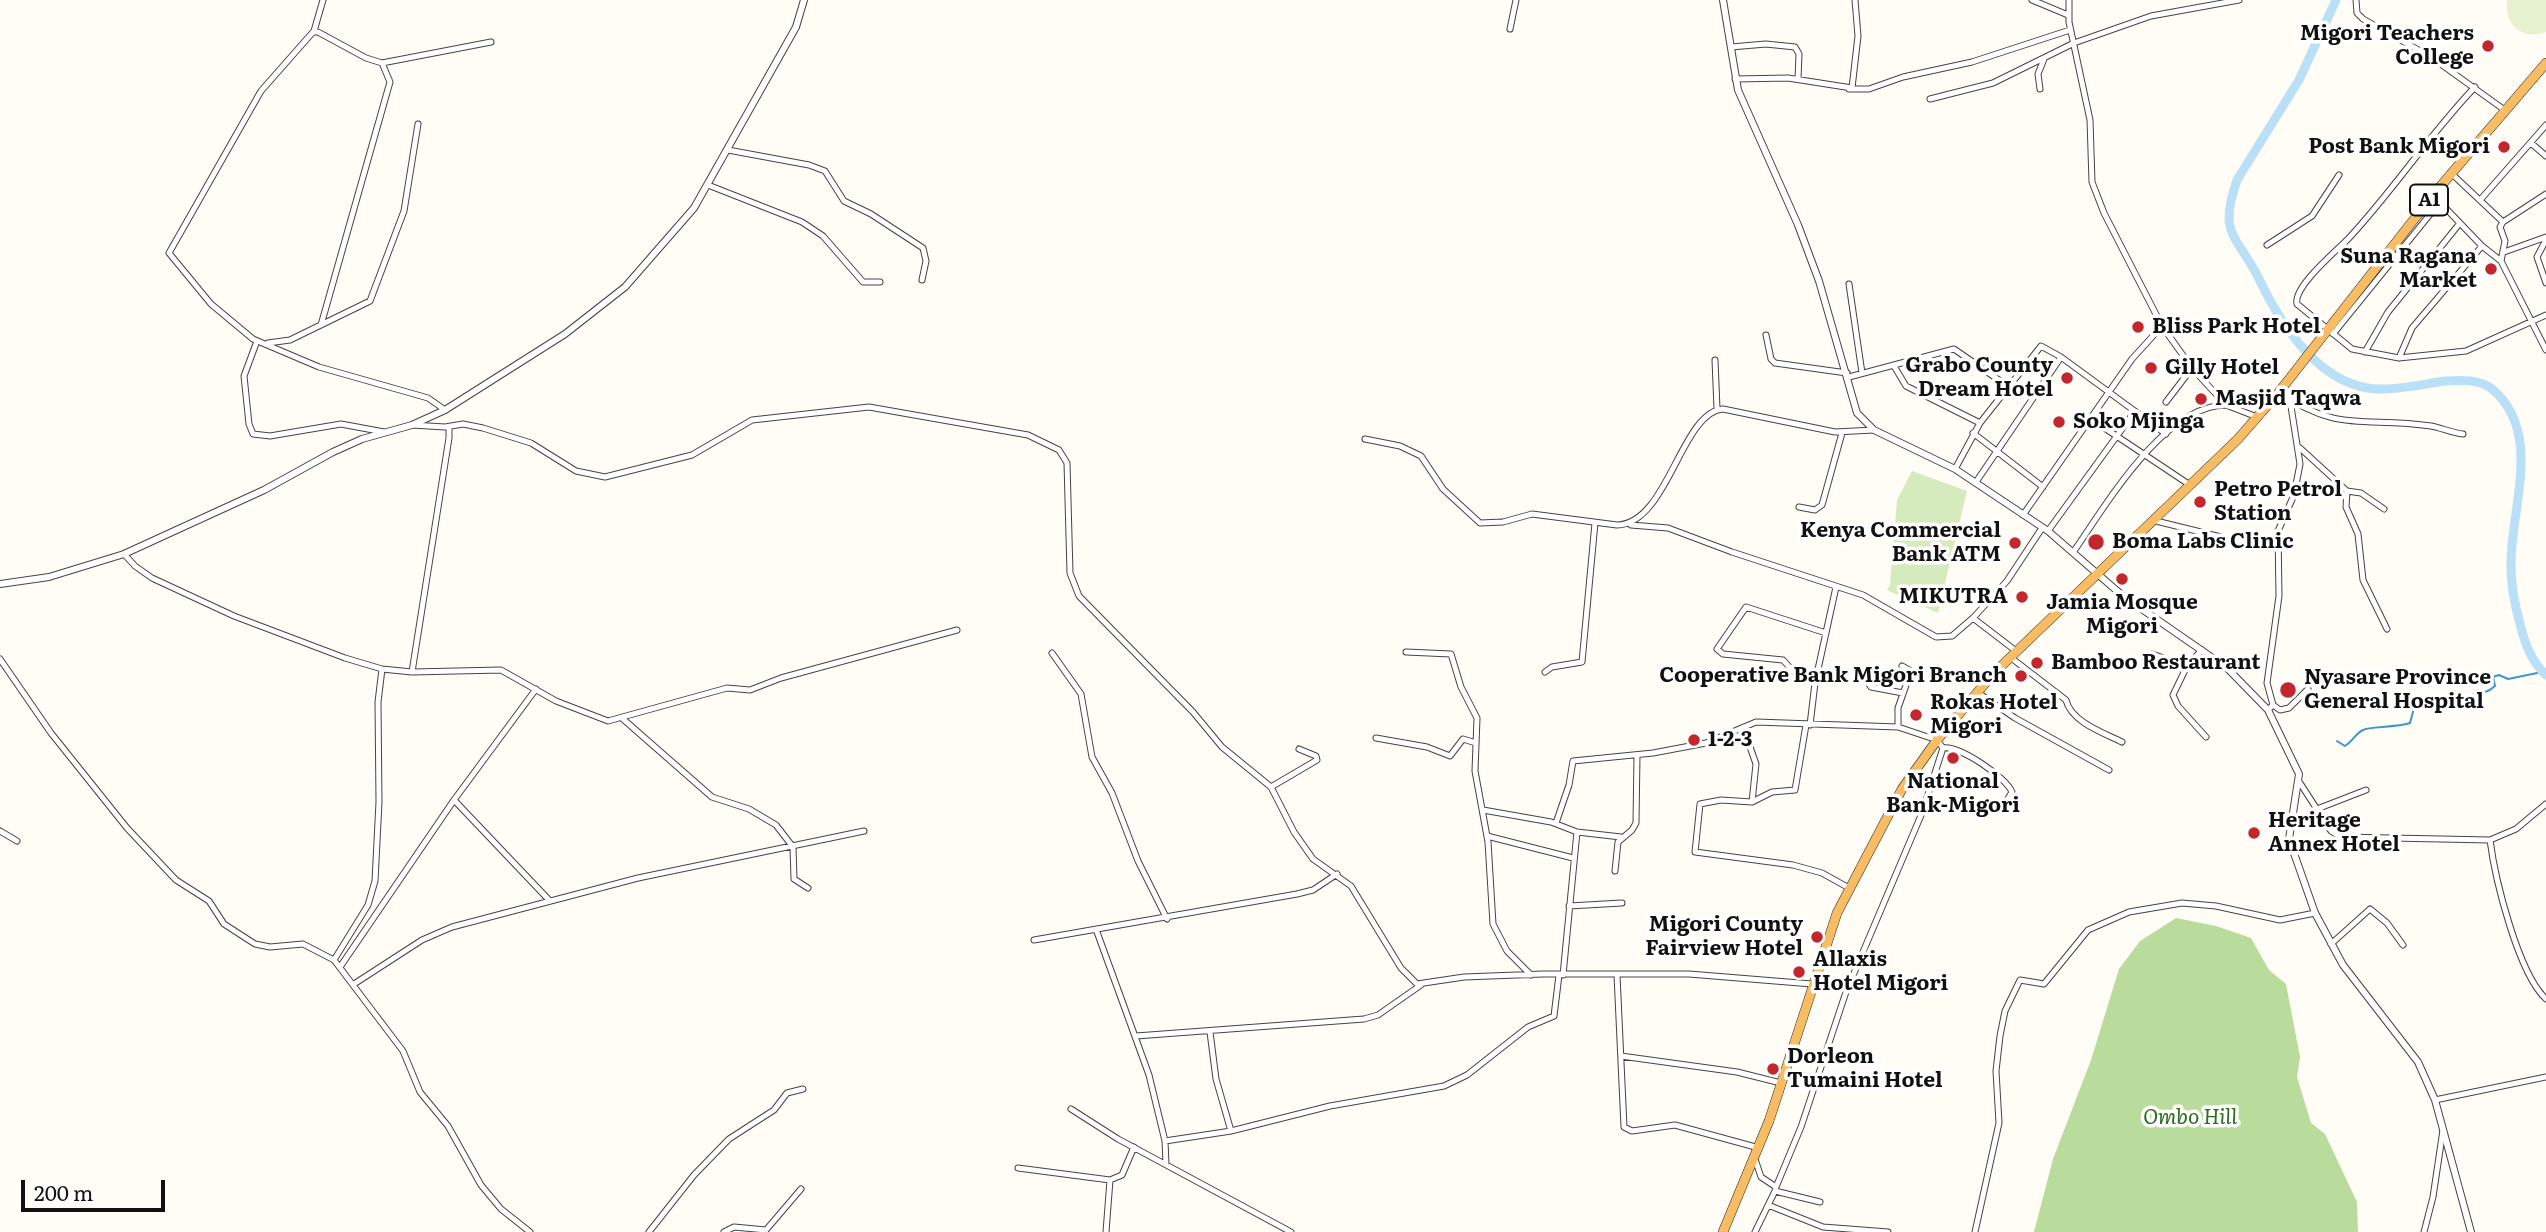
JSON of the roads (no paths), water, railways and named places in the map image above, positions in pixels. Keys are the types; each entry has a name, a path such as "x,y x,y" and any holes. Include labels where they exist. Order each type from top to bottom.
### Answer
{"highway":[{"name":"A1","path":"1723,1232 1755,1160 1812,984 1849,888 1889,809 1977,692 2013,654 2192,486 2257,417 2437,198 2452,174 2546,63"}],"street":[{"path":"323,0 314,31 261,91 169,253 211,304 239,330 259,342 319,367 428,398 445,410"},
{"path":"0,584 49,577 124,554 264,490 333,452 384,432 412,425 445,410 533,357 608,303 664,245 708,185 745,113 796,27 804,0"},
{"path":"1510,29 1516,0"},
{"path":"1723,0 1735,79 1805,244 1848,375 1857,413 1874,430 1955,469 2045,529 2139,608 2239,678 2270,708 2289,708 2308,689"},
{"path":"1849,89 1854,84 1858,36 1856,0"},
{"path":"2032,0 2068,15"},
{"path":"2069,0 2070,30 2090,120 2094,191 2162,326 2192,368 2226,405 2257,417"},
{"path":"1930,99 1993,83 2074,43 2163,12 2239,0"},
{"path":"2356,0 2357,13 2363,19 2402,38 2506,111"},
{"path":"1735,79 1763,76 1798,79 1849,89 1869,89 1972,62 2070,30"},
{"path":"314,31 366,58 382,63 491,42"},
{"path":"1731,47 1766,44 1795,47 1799,59 1798,79"},
{"path":"2040,89 2038,74 2044,59"},
{"path":"321,325 390,82 382,63"},
{"path":"2029,66 2038,74"},
{"path":"2475,87 2350,237 2298,292 2295,300 2298,308 2352,349 2399,358 2466,351 2546,315"},
{"path":"259,342 290,340 346,315 372,298 404,211 418,124"},
{"path":"2481,199 2546,125"},
{"path":"2531,143 2546,156"},
{"path":"728,150 809,165 825,171 844,201 871,214 923,248 926,254 922,280"},
{"path":"2452,174 2503,222"},
{"path":"2267,245 2312,216 2339,175"},
{"path":"708,185 802,222 824,236 864,283 880,282"},
{"path":"2501,261 2505,238 2500,227 2503,222 2546,194"},
{"path":"2437,198 2482,246 2501,261 2546,349"},
{"path":"2364,352 2388,312 2460,223"},
{"path":"2504,252 2546,238"},
{"path":"2546,238 2537,257 2546,283"},
{"path":"2399,358 2412,328 2482,246"},
{"path":"1849,284 1862,373"},
{"path":"2023,515 2142,345 2162,326"},
{"path":"1766,335 1771,359 1775,363 1848,375 1894,366 1944,349 1958,349 2009,387"},
{"path":"259,342 244,376 249,424 253,434 270,436 341,424 384,432"},
{"path":"1955,469 1973,433 2038,348 2046,347 2061,357 2166,434"},
{"path":"1976,482 2061,357"},
{"path":"1627,524 1658,495 1700,424 1717,409 1716,360"},
{"path":"1894,366 1906,386 1980,423"},
{"path":"2166,402 2192,368"},
{"path":"2279,392 2290,400 2332,419 2431,426 2463,434"},
{"path":"2290,400 2300,448 2298,480 2278,531 2279,596 2267,683 2270,708 2296,765 2300,783 2331,831 2341,837 2490,840 2516,829 2546,804"},
{"path":"2074,551 2143,454 2203,408 2226,405"},
{"path":"412,425 469,425 521,439 576,471 605,477 692,455 752,420 811,415 849,407 869,407 1038,439 1062,453 1069,468 1070,573 1079,596 1201,720 1217,742 1270,787 1294,832 1313,859 1337,874 1355,891 1401,968 1421,985"},
{"path":"1717,409 1842,433 1874,430"},
{"path":"1365,439 1400,446 1421,456 1443,489 1480,523 1503,522 1532,514 1595,523 1668,528 1872,598 1936,637 1952,636 1973,618 2007,581 2135,411"},
{"path":"2091,419 2192,486"},
{"path":"412,672 449,427"},
{"path":"1799,507 1815,510 1822,505 1842,433"},
{"path":"1973,433 2043,487"},
{"path":"2300,448 2347,491 2361,493 2384,509"},
{"path":"2347,491 2346,507 2358,534 2363,580 2387,629"},
{"path":"2156,520 2221,537"},
{"path":"1545,671 1552,667 1582,662 1595,523"},
{"path":"124,554 152,579 218,609 345,658 382,669 412,672 446,673 494,668 595,718 608,721 727,688 750,690 781,678 957,630"},
{"path":"1836,587 1797,788 1792,792 1769,793 1752,802 1713,801 1698,806 1695,853 1793,865 1822,873 1849,888"},
{"path":"1817,674 1793,671 1789,662 1783,660 1721,653 1717,648 1746,607 1826,633"},
{"path":"1973,618 2066,700 2068,709 2075,716 2122,743"},
{"path":"2202,650 2187,666 2173,699 2206,737"},
{"path":"1406,652 1446,653 1453,657 1461,687 1475,712 1476,778 1488,836 1494,929 1507,951 1531,975"},
{"path":"1052,653 1081,694 1092,757 1112,793 1142,870 1167,919"},
{"path":"2152,654 2187,666"},
{"path":"0,659 51,733 127,828 176,880 209,901 224,924 255,944 270,947 303,944 334,960 403,1051 420,1092 448,1126 481,1185 501,1209 530,1232"},
{"path":"1898,727 1897,716 1911,671 1902,666"},
{"path":"334,960 368,905 375,881 379,802 379,691 382,669"},
{"path":"1869,670 1867,681 1871,687 1903,693"},
{"path":"340,967 454,800 536,689"},
{"path":"1977,692 2015,718 2109,770"},
{"path":"623,719 707,794 719,801 759,813 782,831 793,847 794,879 808,888"},
{"path":"1556,824 1569,785 1573,761 1637,755 1706,743 1756,722 1898,727 1954,747 2004,779 2012,792 2006,802"},
{"path":"1743,727 1756,764 1752,802"},
{"path":"1376,737 1427,747 1450,756 1463,738 1476,743"},
{"path":"1755,1232 1801,1127 1846,992 1922,813 1940,744"},
{"path":"1270,787 1317,760 1316,756 1299,749"},
{"path":"1615,871 1617,846 1621,837 1632,830 1636,823 1637,755"},
{"path":"2300,783 2289,839 2315,913 2353,979 2406,1044 2435,1100 2471,1232"},
{"path":"2317,809 2366,790"},
{"path":"454,800 549,900"},
{"path":"1483,810 1556,824 1577,832 1621,837"},
{"path":"0,831 17,841"},
{"path":"354,984 430,935 549,900 638,878 864,831"},
{"path":"1165,1141 1231,1131 1331,1106 1436,1088 1461,1079 1528,1027 1554,1016 1577,832"},
{"path":"1488,836 1573,858"},
{"path":"2490,840 2505,914 2526,969 2546,999"},
{"path":"1034,940 1097,932 1307,892 1337,874"},
{"path":"1569,906 1622,903"},
{"path":"1975,1232 1999,1123 1996,1078 2000,1037 2005,1011 2020,980 2044,984 2088,930 2129,912 2182,903 2216,906 2280,920 2315,913"},
{"path":"2331,944 2370,909 2388,923 2403,945"},
{"path":"1097,932 1136,1036 1165,1141 1166,1164"},
{"path":"1136,1036 1370,1018 1388,1009 1421,985 1464,977 1689,974 1812,984"},
{"path":"1617,975 1623,1122 1627,1130 1672,1124 1759,1147"},
{"path":"1210,1032 1216,1079 1231,1131"},
{"path":"1621,1056 1737,1072 1781,1083"},
{"path":"2435,1100 2546,1077"},
{"path":"649,1232 694,1175 729,1139 774,1110 788,1093 803,1088"},
{"path":"1071,1110 1291,1232"},
{"path":"2424,1232 2433,1198 2443,1130"},
{"path":"1018,1168 1110,1180 1122,1175 1134,1147"},
{"path":"1755,1160 1761,1177 1775,1189 1820,1202"},
{"path":"1106,1232 1110,1180"},
{"path":"724,1232 734,1227 766,1230 801,1189"},
{"path":"1768,1205 1823,1227 1888,1232"}],"waterway":[{"path":"2336,0 2299,80 2237,180 2229,212 2229,224 2290,332 2304,349 2337,377 2356,385 2377,389 2445,381 2476,382 2492,389 2508,407 2517,427 2521,449 2521,473 2512,544 2513,588 2526,645 2532,658 2546,675"},
{"path":"2337,741 2345,746 2366,729 2410,723 2414,708 2433,708 2462,696 2487,691 2495,686 2493,677 2499,675 2508,679 2542,672"}],"place":[{"name":"Migori Teachers College","path":"2488,46"},
{"name":"Post Bank Migori","path":"2504,147"},
{"name":"Suna Ragana Market","path":"2491,269"},
{"name":"Bliss Park Hotel","path":"2138,327"},
{"name":"Gilly Hotel","path":"2151,368"},
{"name":"Grabo County Dream Hotel","path":"2067,378"},
{"name":"Masjid Taqwa","path":"2201,399"},
{"name":"Soko Mjinga","path":"2059,422"},
{"name":"Petro Petrol Station","path":"2200,502"},
{"name":"Boma Labs Clinic","path":"2096,542"},
{"name":"Kenya Commercial Bank ATM","path":"2015,543"},
{"name":"Jamia Mosque Migori","path":"2122,579"},
{"name":"MIKUTRA","path":"2022,597"},
{"name":"Bamboo Restaurant","path":"2037,663"},
{"name":"Cooperative Bank Migori Branch","path":"2021,676"},
{"name":"Nyasare Province General Hospital","path":"2288,690"},
{"name":"Rokas Hotel Migori","path":"1916,715"},
{"name":"1-2-3","path":"1694,740"},
{"name":"National Bank-Migori","path":"1953,758"},
{"name":"Heritage Annex Hotel","path":"2254,833"},
{"name":"Migori County Fairview Hotel","path":"1817,937"},
{"name":"Allaxis Hotel Migori","path":"1799,972"},
{"name":"Dorleon Tumaini Hotel","path":"1773,1069"}],"park label":[{"name":"Ombo Hill","path":"2190,1118"}]}
